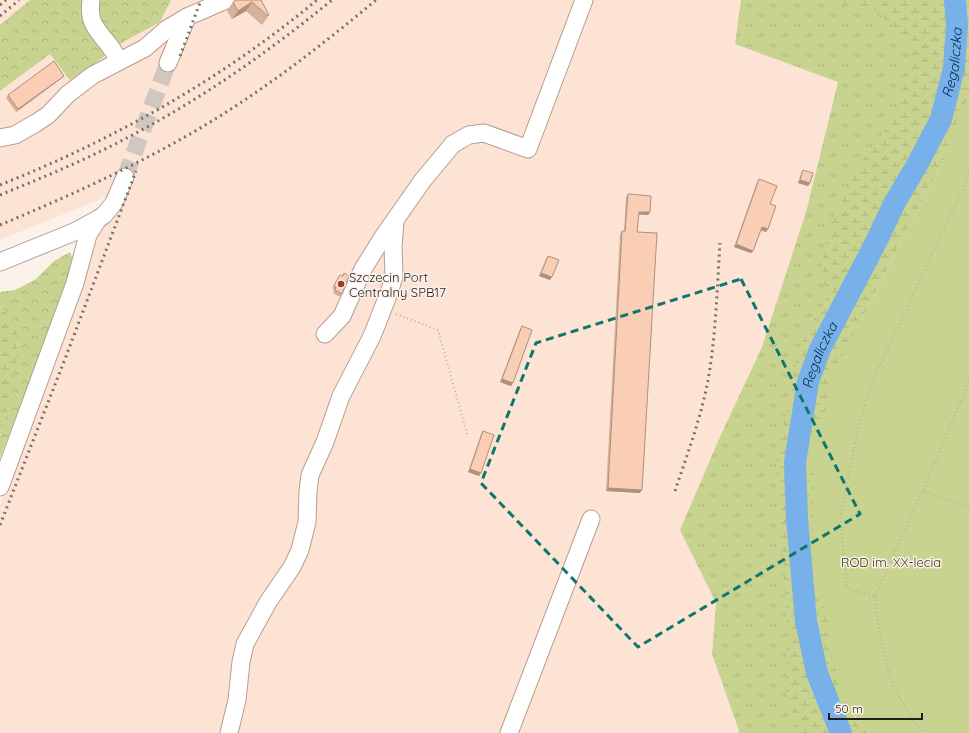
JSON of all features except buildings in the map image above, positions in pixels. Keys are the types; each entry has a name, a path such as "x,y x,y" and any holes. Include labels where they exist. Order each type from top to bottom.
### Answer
{"lane":[{"path":"91,0 90,15 93,24 109,44 118,61"},
{"path":"0,138 15,135 36,123 48,115 83,81 105,67 145,48 168,29 187,17 226,0"},
{"path":"325,334 342,316 366,264 395,220 423,180 453,144 464,137 484,133 528,149 584,0"},
{"path":"168,63 187,17"},
{"path":"0,262 74,232 98,220 114,203 125,177"},
{"path":"0,487 75,283 88,235 98,220"},
{"path":"229,733 237,700 241,662 245,644 268,602 292,568 300,550 307,522 307,500 310,475 325,442 341,396 372,336 384,308 394,276 395,220"},
{"path":"509,733 591,519"}],"path":[{"path":"875,596 851,590 847,586 846,578 840,517 857,434 869,389 969,175"},
{"path":"384,308 438,330 468,437"},
{"path":"922,733 903,703 891,679 878,626 875,596 923,490 969,382"},
{"path":"923,490 969,509"}],"highlighted area":[{"path":"741,279 860,514 638,647 481,483 536,343"}],"shaded area":[{"path":"0,0 741,0 735,44 838,81 806,212 762,347 723,430 694,559 716,603 712,654 739,731 738,733 0,733 0,504 56,356 114,194 0,240"}],"green space":[{"path":"30,0 171,0 160,22 125,41 70,80 50,54 0,91 0,25"},
{"path":"741,0 969,0 969,93 856,330 854,716 867,733 738,733 739,731 712,654 716,603 680,530 723,430 762,347 806,212 838,82 735,44"},
{"path":"836,0 969,0 969,93 943,162 833,377 823,422 815,422 813,556 816,591 824,603 830,624 832,647 854,716 867,733 799,733 785,688 787,630 776,463 798,349 827,296 821,269 828,229 856,169 896,115 912,50 899,32 874,9 848,8"},
{"name":"ROD im. XX-lecia","path":"969,93 969,733 867,733 849,706 842,692 837,676 825,606 812,587 815,474 806,467 815,422 823,422 833,377 943,162"},
{"path":"70,252 75,265 0,458 0,437 12,387 18,344 15,329 0,305 0,292 15,290 36,279 54,261"},
{"path":"0,305 15,328 18,351 14,382 0,437"}],"waterway":[{"name":"Regaliczka","path":"841,733 817,673 806,621 797,519 795,462 808,382 820,349 875,244 895,202 917,165 941,119 954,68 957,25 955,0"}],"tunnel":[{"path":"125,177 168,63"}],"railway":[{"path":"0,5 6,0"},
{"path":"0,16 19,0"},
{"path":"180,56 201,0"},
{"path":"0,185 85,148 166,105 244,56 317,0"},
{"path":"0,195 53,173 121,141 164,118 238,71 286,37 332,0"},
{"path":"0,225 103,179 178,141 202,127 248,98 292,67 376,0"},
{"path":"0,525 136,171"},
{"path":"675,491 698,422 708,380 715,329 720,243"}],"place":[{"name":"Szczecin Port Centralny SPB17","path":"341,284"}]}
